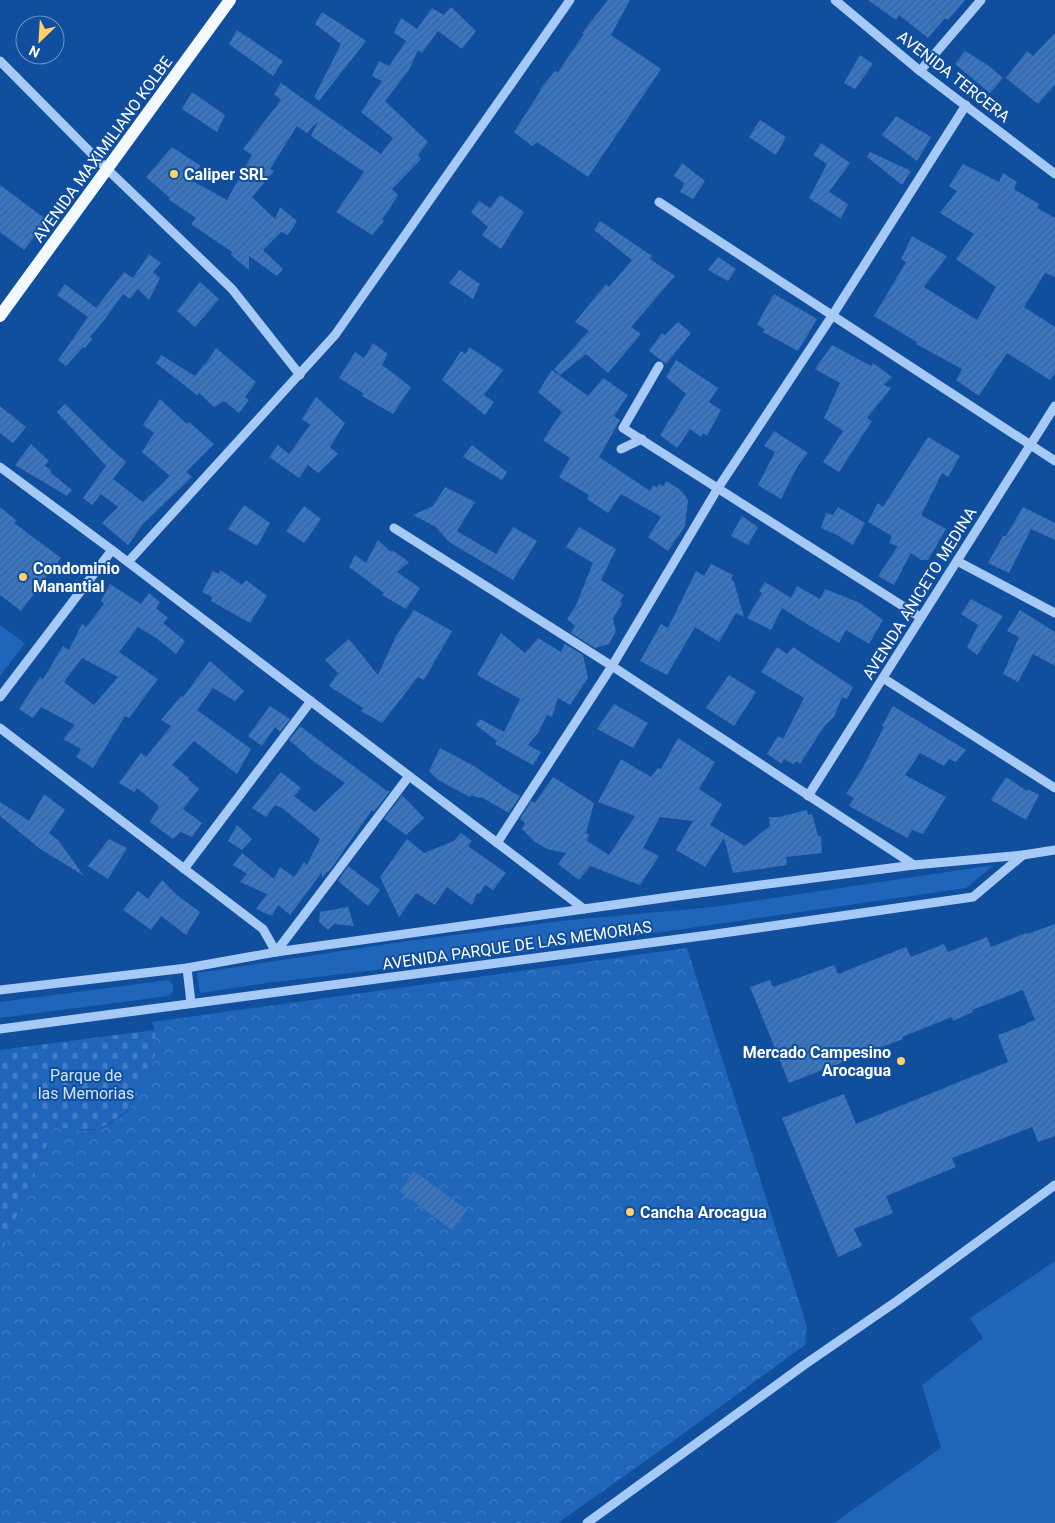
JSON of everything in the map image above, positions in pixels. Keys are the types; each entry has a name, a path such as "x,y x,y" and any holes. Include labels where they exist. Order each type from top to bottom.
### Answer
{"main road":[{"name":"AVENIDA MAXIMILIANO KOLBE","path":"0,316 230,0"}],"street":[{"path":"128,562 335,335 570,0"},
{"name":"AVENIDA TERCERA","path":"835,0 920,71 1055,174"},
{"path":"920,71 982,0"},
{"path":"0,61 106,169 232,289 300,375"},
{"path":"497,843 612,666 718,488 832,316 966,105"},
{"path":"659,202 1055,461"},
{"path":"659,366 623,428 920,617"},
{"name":"AVENIDA ANICETO MEDINA","path":"808,796 1055,406"},
{"path":"621,449 642,439"},
{"path":"0,467 584,909"},
{"path":"394,528 612,666 914,865"},
{"path":"0,697 112,550"},
{"path":"957,561 1055,613"},
{"path":"883,678 1055,788"},
{"path":"184,869 311,701"},
{"path":"0,728 263,929 276,952 409,776"},
{"name":"AVENIDA PARQUE DE LAS MEMORIAS","path":"0,990 187,968 276,952 914,865 1023,855 1055,850"},
{"name":"AVENIDA PARQUE DE LAS MEMORIAS","path":"0,1030 190,1003 709,935 973,897 1023,855"},
{"path":"187,968 190,1003"},
{"path":"587,1523 1055,1186"}],"green space":[{"path":"0,625 25,643 0,676"},
{"path":"994,865 966,888 509,954 267,983 200,993 197,973 401,942 561,921 713,907"},
{"path":"687,948 807,1327 805,1345 558,1523 0,1523 0,1256 55,1126 84,1130 101,1128 120,1117 133,1104 148,1075 154,1058 156,1041 152,1022"},
{"path":"169,980 173,985 173,992 168,996 0,1018 0,1002"},
{"name":"Parque de las Memorias","path":"155,1030 157,1050 150,1071 130,1108 99,1129 75,1130 55,1127 0,1256 0,1050"},
{"path":"1055,1261 1055,1523 834,1523 941,1448 922,1385 983,1338 970,1318"}],"building":[{"path":"608,0 630,0 611,35 661,69 588,177 537,142 532,146 514,132 540,89 555,71 558,72 584,34 582,33"},
{"path":"868,0 965,0 948,20 945,18 928,38 899,15 896,20"},
{"path":"451,7 476,31 462,49 438,31 422,53 418,50 409,70 385,101 428,142 418,155 421,159 392,189 398,195 382,220 384,221 372,235 336,212 364,172 311,136 318,121 307,133 297,126 270,169 274,171 252,197 275,219 280,207 297,221 288,235 281,232 263,250 283,269 277,276 249,256 249,270 231,255 232,252 191,224 196,218 168,199 170,198 146,177 172,147 201,166 187,178 227,200 252,155 243,149 281,100 274,94 281,83 381,154 393,138 361,112 382,81 372,76 379,61 389,66 406,41 394,33 401,18 417,29 432,8 444,15"},
{"path":"322,12 366,41 319,101 314,97 341,44 315,24"},
{"path":"237,30 283,61 273,76 229,44"},
{"path":"1055,33 1055,85 1038,104 1006,78 1027,51 1033,56"},
{"path":"965,51 989,66 1003,78 990,93 955,64"},
{"path":"860,55 873,64 855,89 844,83"},
{"path":"192,92 225,115 217,132 182,109"},
{"path":"896,116 931,137 917,161 882,135"},
{"path":"760,120 786,137 776,155 749,137"},
{"path":"821,143 850,163 829,192 848,204 841,219 809,198 827,164 813,155"},
{"path":"870,152 911,171 902,185 867,157"},
{"path":"682,163 705,181 693,199 680,192 684,183 674,176"},
{"path":"963,164 999,182 1003,173 1017,182 1014,189 1039,204 1037,208 1055,218 1055,277 1045,273 1024,307 1055,327 1055,373 1050,380 1007,353 979,396 956,380 962,369 916,344 917,342 874,316 906,262 901,259 912,236 947,256 924,287 977,320 996,287 956,259 974,234 940,213 957,191 949,186"},
{"path":"0,185 47,220 24,250 0,232"},
{"path":"500,195 524,212 501,249 482,235 488,227 471,212 479,201 490,208"},
{"path":"600,221 652,256 650,259 675,276 631,327 641,334 608,373 586,354 560,375 554,369 589,331 575,322 606,284 609,287 632,260 594,230"},
{"path":"149,254 161,263 153,272 160,278 149,300 138,289 130,299 123,294 90,337 92,339 85,348 83,347 66,366 58,360 88,317 57,295 65,284 96,308 124,272 133,278"},
{"path":"718,257 736,269 728,281 708,270"},
{"path":"460,270 480,284 473,299 449,283"},
{"path":"200,282 219,299 195,327 177,311"},
{"path":"774,294 817,319 798,351 763,332 764,329 757,324"},
{"path":"678,322 691,333 666,364 649,351 662,333 665,335"},
{"path":"373,343 388,354 382,365 411,387 393,414 362,396 363,393 339,378 355,352 364,358"},
{"path":"832,345 871,366 873,363 892,377 884,385 891,388 867,418 872,421 839,472 823,462 843,431 824,418 840,383 815,369"},
{"path":"469,347 503,370 484,395 494,402 485,415 442,380 461,351 466,354"},
{"path":"216,348 256,382 245,397 249,400 239,413 224,401 214,407 199,393 198,396 156,363 161,355 195,376"},
{"path":"676,360 718,388 709,402 721,410 707,436 703,433 701,437 690,429 677,448 660,435 686,394 666,377"},
{"path":"552,370 588,396 603,378 628,395 614,416 620,420 599,457 650,491 653,485 657,488 659,484 664,486 666,481 684,494 688,500 685,526 668,551 648,537 661,517 621,494 608,513 587,499 589,495 559,477 570,458 543,440 562,412 538,392"},
{"path":"316,397 345,423 330,447 338,454 318,473 308,465 299,478 269,457 278,445 289,454 310,425 302,419"},
{"path":"160,399 187,424 189,422 214,444 186,472 192,477 143,524 128,545 102,523 118,507 101,494 92,505 83,498 106,466 57,412 65,404 126,462 113,479 143,502 170,476 142,452 154,433 143,425"},
{"path":"0,406 26,427 13,443 0,433"},
{"path":"774,431 808,453 797,467 781,499 758,485 775,452 764,446"},
{"path":"928,437 960,456 948,477 942,473 921,515 946,529 928,560 921,560 911,553 894,585 878,576 898,546 889,543 892,536 868,522 878,503 883,507"},
{"path":"31,444 49,461 45,466 51,470 50,472 72,490 67,496 15,465"},
{"path":"472,445 507,472 502,480 463,457"},
{"path":"445,487 475,502 457,531 496,554 513,527 537,541 513,580 449,542 436,527 413,515 433,506"},
{"path":"244,505 270,523 257,546 228,529"},
{"path":"304,506 321,519 304,543 286,531"},
{"name":"Condominio Manantial","path":"0,507 16,520 14,523 61,558 21,611 0,595"},
{"path":"838,507 865,523 853,545 821,528 826,513 833,515"},
{"path":"1023,507 1055,523 1055,540 1031,529 1009,573 988,563 1003,536 1006,536"},
{"path":"742,516 758,527 748,545 731,536"},
{"path":"579,527 616,549 601,580 624,595 620,601 622,603 613,619 616,631 609,644 595,648 571,633 575,626 567,619 576,605 593,563 566,547"},
{"path":"378,540 391,552 392,550 409,562 397,572 420,588 406,609 382,595 384,593 349,567 355,555 366,563"},
{"path":"711,564 733,575 731,579 734,582 744,617 736,613 719,642 695,627 667,675 640,661 661,624 668,628 696,571 704,576"},
{"path":"220,570 242,585 246,580 267,596 250,623 211,601 212,597 202,592 213,571 219,574"},
{"path":"765,582 791,598 797,586 820,599 825,589 860,603 883,620 869,644 846,630 839,643 782,608 771,630 747,618 762,593 759,591"},
{"path":"110,584 141,604 149,593 160,602 156,608 168,618 163,623 185,641 176,654 138,627 119,652 158,679 129,718 125,716 93,768 76,757 81,749 63,739 75,725 41,707 33,718 19,709 40,677 43,679 63,646 69,650 82,624 86,627 104,604 101,601","holes":["82,658 118,677 94,705 64,682"]},
{"path":"971,599 1003,616 977,655 967,647 978,625 961,614"},
{"path":"414,610 452,631 424,680 418,677 382,723 361,711 363,708 329,686 338,673 325,660 349,639 378,675 396,636"},
{"path":"1020,610 1055,632 1055,666 1033,654 1018,682 1003,674 1019,637 1007,631"},
{"path":"501,633 525,653 538,638 561,652 565,644 583,655 588,678 570,705 558,698 552,717 547,715 538,733 528,745 541,752 533,765 495,744 497,741 476,725 480,719 504,732 520,699 477,675"},
{"path":"777,647 787,654 793,647 853,687 847,699 842,697 834,717 825,725 800,764 797,761 793,764 784,759 782,764 767,754 778,736 783,739 804,698 761,672"},
{"path":"210,661 244,691 235,701 213,688 197,710 251,749 237,774 194,741 172,765 189,778 199,789 183,809 202,823 192,837 181,832 173,839 150,822 159,806 137,788 134,792 119,783 141,753 146,757 171,726 161,720 181,696 183,697"},
{"path":"729,675 756,692 734,726 706,708"},
{"path":"614,704 648,723 633,748 597,729"},
{"path":"270,706 290,719 280,732 275,727 262,746 248,736"},
{"path":"893,706 966,750 956,762 949,759 944,766 920,753 905,775 946,797 923,834 912,830 907,838 849,806 854,798 846,794 862,769"},
{"path":"300,726 387,791 390,791 374,812 372,810 328,873 322,878 322,872 290,915 278,905 272,916 256,909 267,894 240,882 247,874 233,865 242,853 274,879 280,867 294,877 304,862 307,865 320,839 282,808 275,805 266,817 252,808 281,772 301,788 294,796 315,812 345,783 312,760 289,740"},
{"path":"678,738 715,762 699,789 722,804 710,825 745,846 770,826 769,817 779,817 807,810 808,815 812,814 818,836 821,836 822,853 786,857 787,865 733,873 724,838 705,867 676,850 693,821 660,817 643,848 659,856 640,885 590,866 579,880 558,864 566,853 547,849 535,842 522,829 525,823 520,819 531,801 535,803 553,777 594,803 586,833 589,835 587,841 609,855 635,816 598,802 621,759 651,777 658,768 661,769"},
{"path":"440,748 474,766 520,796 509,813 481,797 471,795 470,797 438,780 429,771"},
{"path":"1006,777 1027,791 1028,789 1039,795 1026,820 991,800"},
{"path":"44,794 65,810 49,833 58,840 84,876 39,848 0,816 0,802 29,821"},
{"path":"402,795 424,818 406,835 384,819"},
{"path":"237,825 252,839 242,850 228,841"},
{"path":"461,833 472,841 468,846 506,873 493,890 485,885 479,894 477,893 472,905 447,887 435,905 416,893 399,917 380,877 407,839 424,853 454,841"},
{"path":"109,839 127,848 108,879 88,866"},
{"path":"348,866 380,890 368,906 338,881"},
{"path":"162,880 178,896 200,912 186,935 161,916 151,930 123,910 138,891 148,899"},
{"path":"348,907 354,926 334,924 328,930 319,922 320,912"},
{"path":"1055,924 1055,1136 1038,1142 1032,1127 952,1158 956,1167 886,1196 893,1213 854,1229 862,1246 838,1257 782,1118 844,1094 856,1124 1008,1062 998,1035 1035,1020 1023,990 972,1010 973,1012 953,1021 952,1017 902,1037 903,1039 789,1083 750,987 770,980 773,987 834,965 838,974 906,947 911,957 944,944 948,952 987,937 991,947"},
{"path":"414,1171 467,1210 452,1230 400,1191"}],"place":[{"name":"Caliper SRL","path":"174,174"},
{"name":"Condominio Manantial","path":"23,577"},
{"name":"Mercado Campesino Arocagua","path":"901,1061"},
{"name":"Cancha Arocagua","path":"630,1212"}]}
